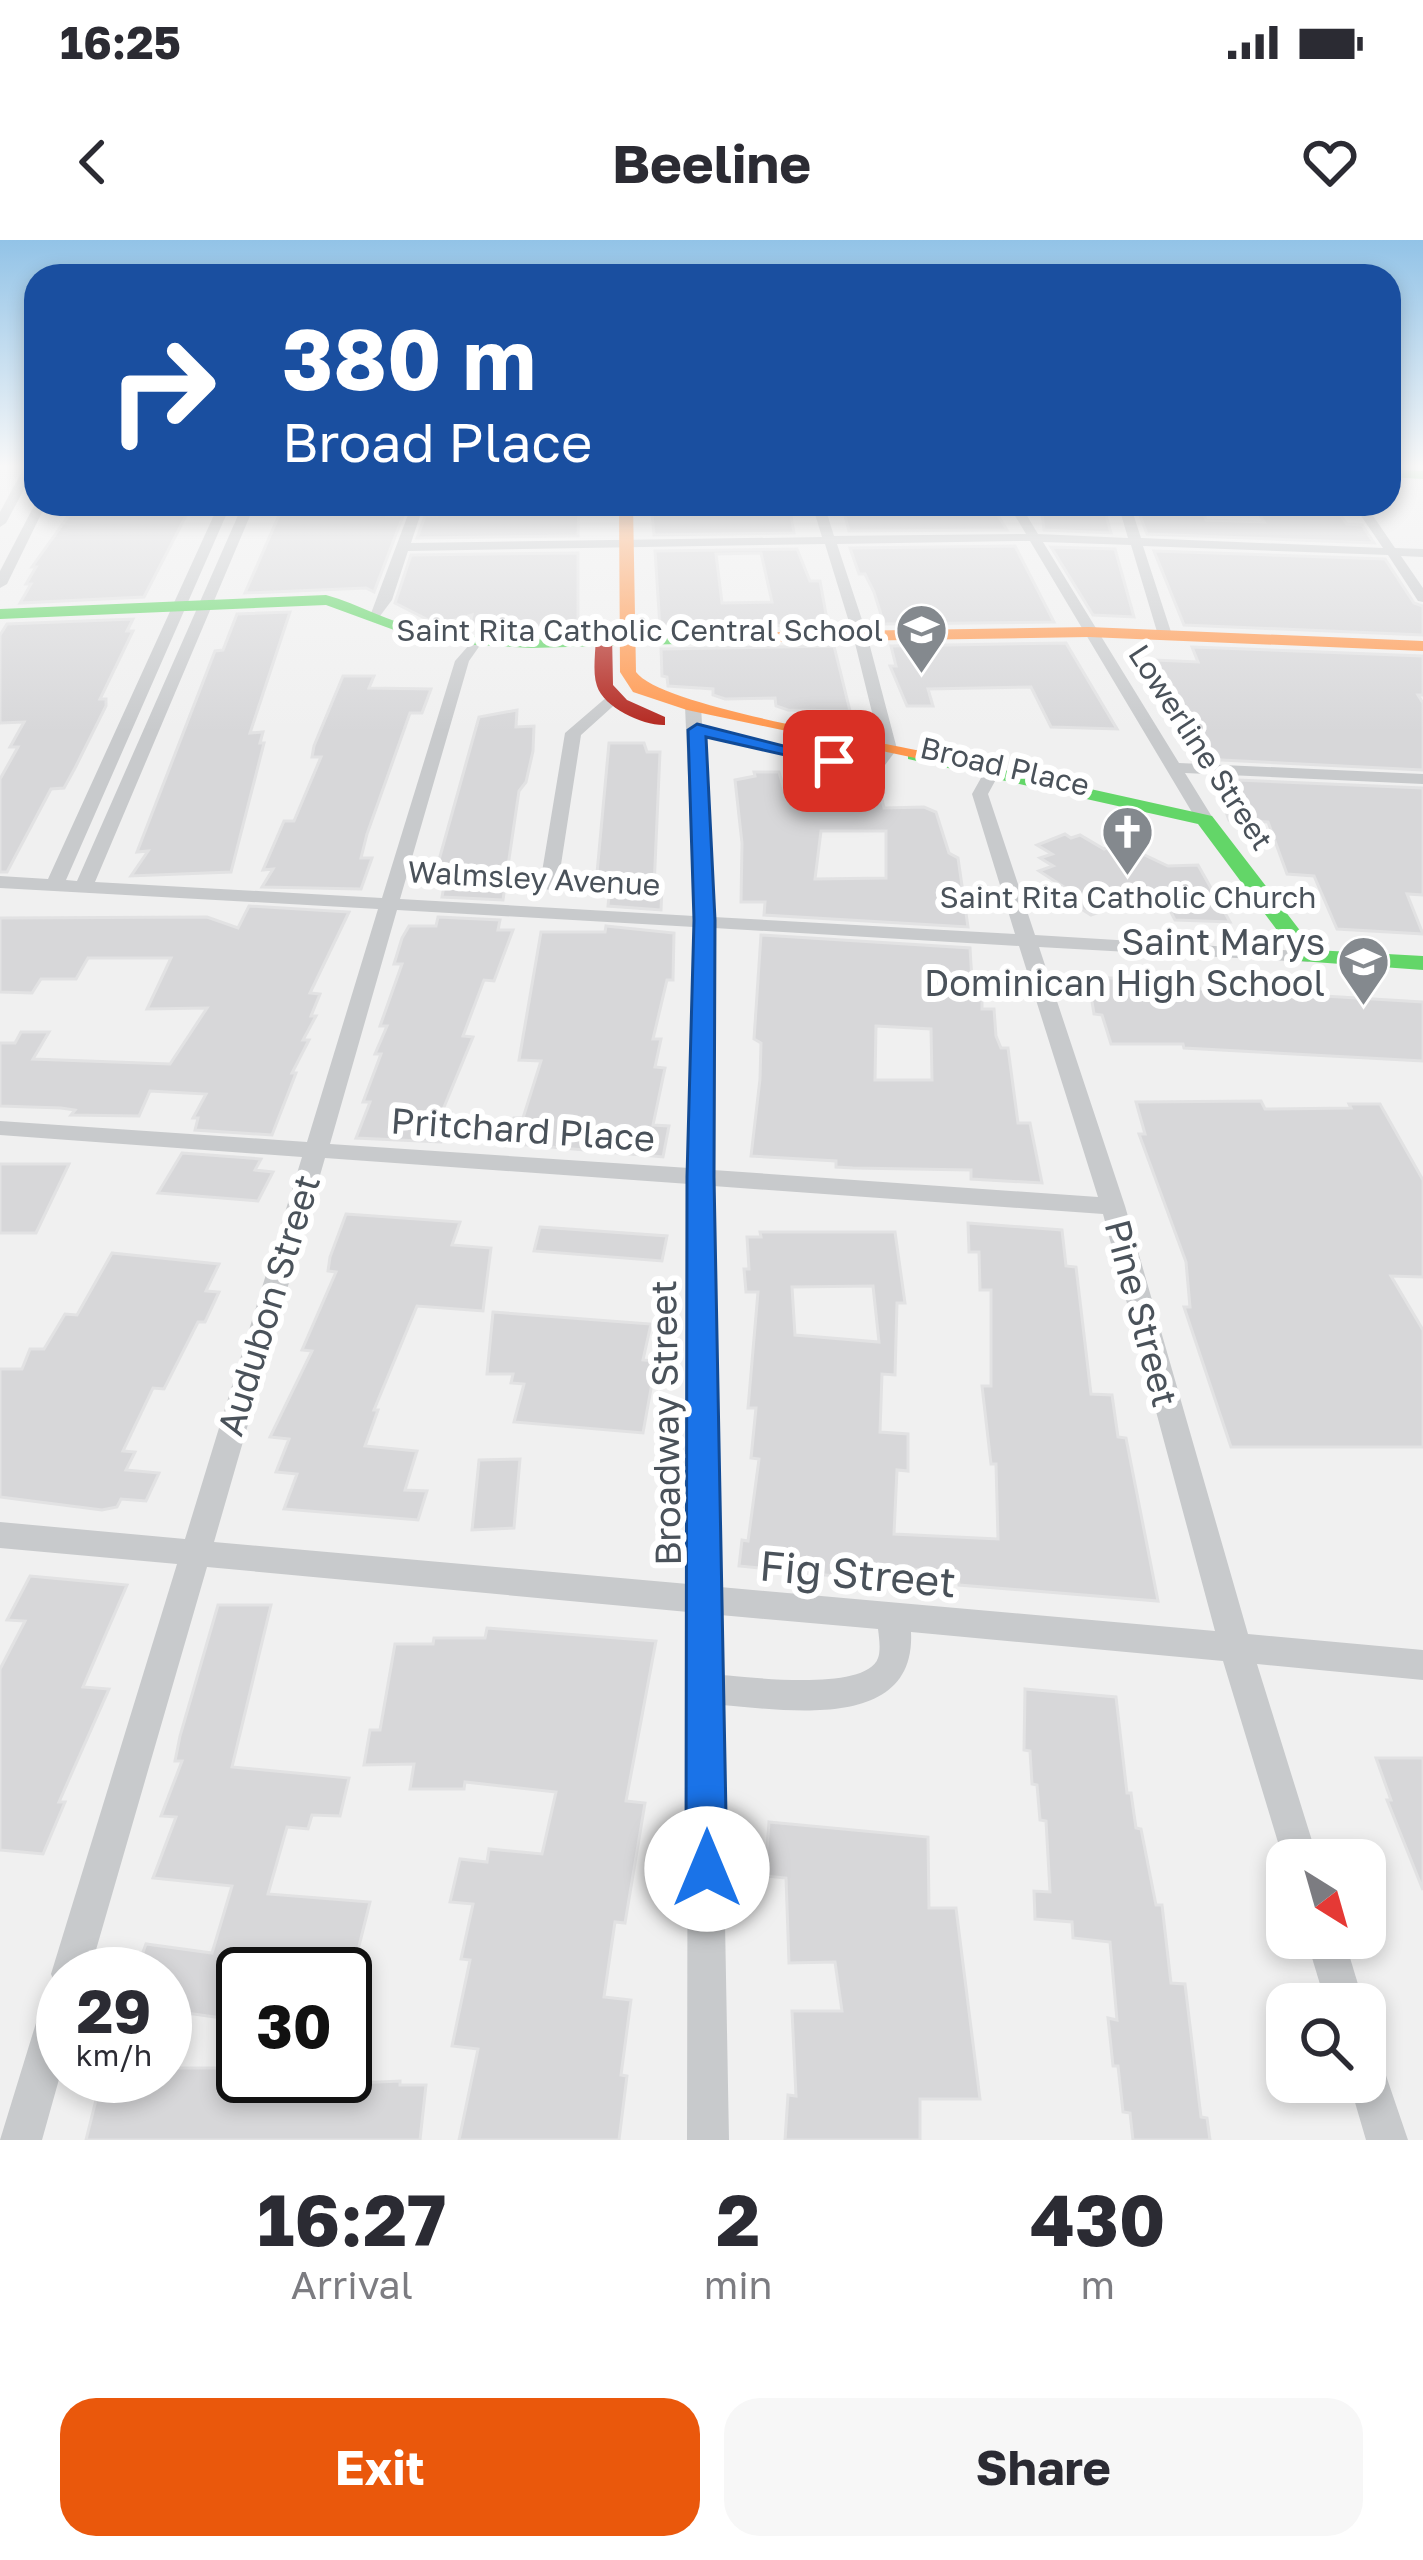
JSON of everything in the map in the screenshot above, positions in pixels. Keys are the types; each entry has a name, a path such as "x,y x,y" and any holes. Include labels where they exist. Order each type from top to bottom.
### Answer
{"street":[{"path":"0,584 15,555"},
{"path":"84,886 155,723 208,555"},
{"path":"56,885 126,724 221,555"},
{"path":"375,613 385,600 401,555"},
{"path":"549,884 573,733 613,699 605,686 618,651 616,555"},
{"path":"834,555 861,641 881,759"},
{"name":"Lowerline Street","path":"1044,555 1204,820 1308,956"},
{"path":"1140,555 1165,634"},
{"path":"1393,555 1423,598"},
{"path":"0,626 326,601 375,613 417,633 472,646"},
{"path":"0,614 317,611 346,618 392,640 618,651 1165,634 1423,646"},
{"path":"1092,638 1423,656"},
{"name":"Audubon Street","path":"78,1947 462,661 472,646"},
{"name":"Broad Place","path":"618,651 639,688 695,718 986,783 1225,850"},
{"name":"Broad Place","path":"613,699 656,721 695,718"},
{"name":"Broadway Street","path":"695,718 704,920 701,1177 708,2140"},
{"path":"126,724 155,723"},
{"path":"1172,767 1423,779"},
{"name":"Broad Place","path":"986,783 1204,820"},
{"name":"Pine Street","path":"986,783 1028,938 1113,1206 1234,1647 1293,1839"},
{"path":"70,850 100,848"},
{"name":"Walmsley Avenue","path":"0,882 1423,963"},
{"name":"Pritchard Place","path":"0,1128 1113,1206"},
{"name":"Fig Street","path":"0,1535 1423,1665"},
{"path":"706,1689 842,1696 880,1682 893,1666 894,1618"},
{"path":"21,2140 36,2089"},
{"path":"1376,2103 1387,2140"}],"building":[{"path":"41,555 166,555 144,597 20,603 31,584 26,584 36,567 32,567"},
{"path":"262,555 388,555 374,592 366,588 245,593"},
{"path":"411,555 578,555 578,627 469,627 472,615 438,625 395,603"},
{"path":"655,555 716,555 722,603 772,602 761,555 799,555 810,581 820,581 828,625 660,627"},
{"path":"852,555 1019,555 1054,622 884,624 865,574 859,574"},
{"path":"1056,555 1117,555 1134,617 1093,615"},
{"path":"1155,555 1385,559 1414,603 1423,606 1423,635 1184,625"},
{"path":"290,612 250,733 263,732 260,743 264,743 231,872 131,876 148,851 137,852 215,651 223,650 237,614"},
{"path":"133,619 127,631 133,631 100,699 106,699 106,706 75,768 64,788 51,789 7,872 0,872 0,779 18,747 10,747 24,722 0,723 0,635 7,624"},
{"path":"1066,643 1117,729 1051,727 1031,687 928,689 933,706 907,706 890,666 896,666 891,646"},
{"path":"834,646 850,711 788,710 776,706 775,698 725,699 713,695 713,689 668,686 667,677 662,676 661,649"},
{"path":"1192,647 1423,656 1423,695 1418,695 1423,703 1423,770 1201,759 1195,755 1177,695 1166,694 1155,660 1198,662"},
{"path":"343,676 374,676 369,688 431,689 422,713 410,713 367,834 361,858 372,858 361,889 262,887 273,869 263,870 284,821 294,821 321,757 312,757 314,746"},
{"path":"517,710 516,727 534,726 533,751 526,782 519,791 503,900 442,897 445,880 435,880 437,867 479,717"},
{"path":"609,743 644,743 647,752 660,752 654,888 662,888 661,910 608,906 610,887 596,884"},
{"path":"754,772 779,772 784,789 881,795 884,808 924,807 936,812 949,853 958,858 968,927 764,915 765,902 741,902 742,843 735,780 755,776","holes":["821,831 886,831 886,878 815,879"]},
{"path":"1214,779 1423,788 1423,895 1407,894 1423,934 1337,929 1314,876 1287,874 1268,822 1229,820"},
{"name":"Saint Rita Catholic Church","path":"1065,834 1080,835 1104,849 1119,843 1168,866 1198,865 1230,922 1175,920 1164,899 1143,906 1123,903 1091,915 1064,898 1064,887 1039,871 1053,866 1040,858 1052,854 1037,845"},
{"path":"249,906 349,912 310,993 320,994 311,1016 316,1016 303,1040 309,1040 292,1073 296,1073 272,1135 195,1130 198,1118 193,1118 206,1094 150,1091 139,1116 71,1115 75,1110 0,1106 0,1043 15,1043 21,1032 49,1032 33,1059 170,1064 207,1008 147,1009 171,958 88,958 76,979 41,979 32,993 0,992 0,918 207,917 238,928"},
{"path":"438,917 500,920 498,930 513,930 494,981 484,980 463,1036 473,1037 442,1112 451,1113 441,1142 356,1138 381,1054 375,1054 387,1026 380,1026 402,964 394,964 402,938 409,926 436,926"},
{"path":"606,926 674,933 673,980 667,980 653,1039 661,1039 655,1067 665,1068 653,1125 669,1126 663,1157 506,1143 514,1118 523,1118 541,1061 519,1060 541,932 605,932"},
{"path":"761,935 970,948 972,981 975,989 982,989 982,1009 994,1009 1001,1048 1008,1048 1018,1123 1030,1123 1042,1183 971,1179 971,1170 836,1167 836,1161 751,1156 761,1043 754,1039","holes":["876,1026 931,1029 932,1080 875,1080"]},
{"path":"1088,977 1155,980 1156,986 1423,1002 1423,1061 1184,1048 1183,1044 1111,1044 1102,1015 1094,1014"},
{"path":"1261,1101 1265,1109 1380,1104 1423,1180 1423,1277 1391,1276 1423,1330 1423,1447 1231,1447 1184,1307 1190,1307 1186,1262 1139,1134 1145,1134 1136,1102"},
{"path":"182,1153 261,1159 255,1170 273,1172 258,1201 158,1193"},
{"path":"0,1164 69,1164 36,1233 0,1233"},
{"path":"346,1214 460,1222 452,1245 491,1248 483,1311 417,1306 374,1410 378,1410 365,1446 417,1451 405,1490 427,1491 418,1520 284,1509 297,1474 276,1472 289,1439 270,1437 312,1351 302,1350 336,1272 328,1271 330,1257"},
{"path":"968,1223 1062,1230 1066,1266 1076,1267 1091,1394 1112,1395 1118,1437 1126,1438 1158,1601 959,1585 958,1574 875,1565 874,1580 739,1566 742,1540 748,1541 759,1459 751,1458 756,1408 748,1408 758,1292 746,1292 744,1269 749,1269 747,1237 761,1237 760,1232 895,1232 905,1303 897,1303 895,1375 882,1374 880,1432 908,1434 908,1471 897,1470 894,1534 998,1539 996,1464 991,1464 982,1386 991,1386 991,1290 980,1290 979,1252 969,1252","holes":["873,1286 879,1342 795,1335 792,1287"]},
{"path":"540,1227 667,1236 662,1261 534,1251"},
{"path":"112,1253 219,1264 206,1291 219,1292 205,1322 198,1322 164,1389 153,1388 123,1451 135,1452 126,1470 159,1473 146,1501 121,1499 117,1507 102,1510 0,1497 0,1369 22,1369 30,1349 44,1349 65,1314 77,1315"},
{"path":"493,1312 651,1324 643,1360 656,1361 643,1433 514,1422 524,1384 511,1383 513,1374 487,1374"},
{"path":"520,1459 514,1528 472,1530 479,1460"},
{"path":"30,1576 127,1585 83,1687 109,1689 59,1802 65,1802 43,1854 0,1850 0,1669 25,1621 7,1620"},
{"path":"218,1605 271,1605 232,1767 349,1778 340,1816 312,1815 308,1829 287,1827 268,1894 370,1902 359,1947 216,1947 216,2017 192,2014 192,1950 212,1953 232,1886 153,1878 176,1817 161,1816 182,1761 175,1761"},
{"path":"487,1628 656,1641 626,1801 645,1803 625,1923 615,1922 604,1997 631,2000 619,2140 459,2140 478,2049 452,2046 470,1960 461,1959 473,1904 450,1902 460,1859 487,1862 489,1849 542,1854 556,1792 465,1782 464,1789 410,1789 414,1764 364,1765 370,1730 380,1730 395,1644 485,1638"},
{"path":"1025,1689 1116,1697 1127,1793 1131,1793 1136,1828 1141,1829 1156,1905 1162,1905 1171,1983 1185,1984 1201,2117 1207,2118 1210,2140 1133,2140 1130,2113 1123,2112 1118,2066 1113,2066 1108,2018 1117,2020 1110,1942 1073,1938 1072,1922 1035,1919 1034,1891 1050,1892 1046,1821 1040,1820 1030,1751 1024,1750"},
{"path":"1376,1758 1423,1758 1423,1890 1387,1800 1391,1800"},
{"path":"769,1822 928,1837 929,1908 956,1908 980,2099 920,2099 920,2140 785,2140 788,2095 796,2096 792,2011 842,2011 835,1962 789,1963 786,1878 765,1876"},
{"path":"192,2068 216,2068 216,2103 372,2103 372,2082 426,2085 420,2140 86,2140 95,2103 192,2103"}],"traffic: fast":[{"path":"0,614 326,600 411,631 458,639 531,643 714,638"},
{"path":"914,755 1205,820 1308,956 1423,963"}],"traffic: slow":[{"path":"627,555 628,672 639,688 693,706 914,755"},
{"path":"714,638 1089,632 1423,646"}],"traffic: jam":[{"path":"604,634 605,686 621,704 659,721"}],"place":[{"name":"Saint Rita Catholic Central School","path":"922,676"},
{"name":"Saint Rita Catholic Church","path":"1128,878"},
{"name":"Saint Marys Dominican High School","path":"1364,1008"}],"route":[{"path":"707,1869 701,1177 704,920 697,730 834,761"}]}
